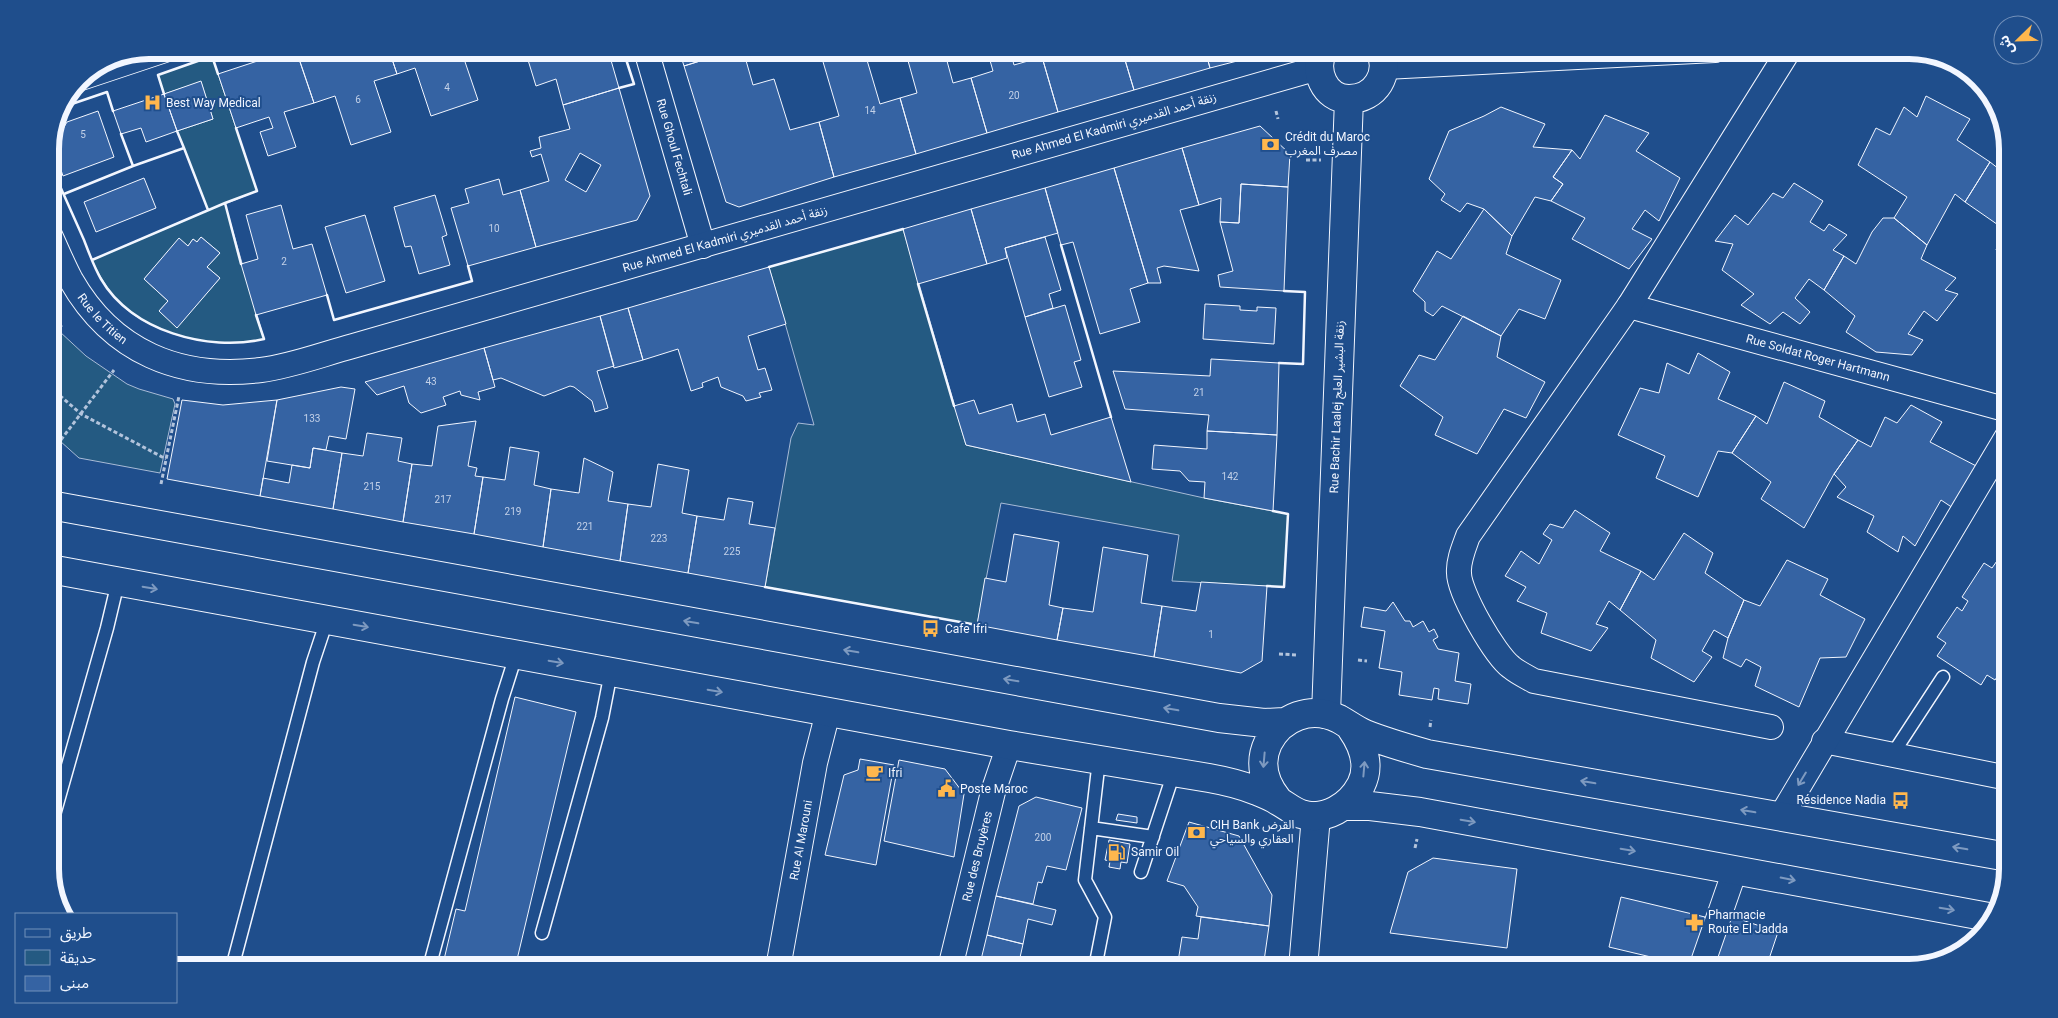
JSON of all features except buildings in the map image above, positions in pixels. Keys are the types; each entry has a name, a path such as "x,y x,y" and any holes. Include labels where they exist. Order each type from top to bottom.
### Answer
{"main road":[{"path":"1320,59 1325,86 1333,93 1349,99 1362,97 1378,86 1383,76 1382,59"},
{"name":"Rue Bachir Laalej زنقة البشير العلج","path":"1326,714 1349,99"},
{"path":"59,507 1219,718 1264,723 1284,722 1297,716 1311,713 1326,714 1339,719 1351,728 1398,746 1427,754 1999,855"},
{"path":"59,571 1009,745 1174,772 1236,784 1278,800"},
{"path":"1284,722 1270,739 1263,760 1264,774 1269,788 1278,800 1289,809 1303,815 1316,816 1332,813 1354,797 1362,783 1366,768 1365,754 1360,740 1351,728"},
{"path":"1344,806 1370,806 1420,812 1986,916"},
{"path":"1304,959 1316,816"}],"street":[{"name":"Rue Ghoul Fechtali","path":"649,59 703,246"},
{"name":"Rue Ahmed El Kadmiri زنقة أحمد القدميري","path":"132,346 166,362 193,369 236,372 262,369 353,346 703,246 1320,59"},
{"path":"1771,727 1534,681 1510,667 1498,652 1478,620 1464,592 1459,574 1468,536 1629,306 1783,59"},
{"path":"108,69 135,60"},
{"name":"Rue le Titien","path":"59,254 71,280 88,304 109,327 132,346"},
{"name":"Rue Soldat Roger Hartmann","path":"1629,306 1999,408"},
{"path":"1781,816 1999,449"},
{"name":"Rue Al Marouni","path":"780,959 815,763 828,712"},
{"path":"1824,742 1999,776"},
{"name":"Rue des Bruyères","path":"952,959 993,792 1009,745"},
{"path":"1704,959 1735,870"}],"lane":[{"path":"59,798 108,628 118,582"},
{"path":"234,959 313,662 327,620"},
{"path":"431,959 502,699 516,655"},
{"path":"542,933 602,718 611,672"},
{"path":"1892,755 1943,677"},
{"path":"1097,959 1105,918 1085,880 1099,760"},
{"path":"1141,872 1174,772"},
{"path":"1091,828 1153,837"}],"path":[{"path":"1276,111 1278,120"},
{"path":"1306,160 1326,160"},
{"path":"59,442 114,370"},
{"path":"59,395 81,414 166,459"},
{"path":"161,484 179,396"},
{"path":"1279,654 1298,655"},
{"path":"1358,660 1367,660"},
{"path":"1430,727 1431,720"},
{"path":"1416,848 1417,836"}],"green space":[{"path":"203,59 213,59 257,191 225,204 264,339 231,343 197,340 180,336 148,323 127,310 115,297 104,283 92,260 208,210 177,131 213,119 201,82 164,94 158,75","holes":["201,237 220,253 207,267 220,278 177,327 159,311 168,301 144,279 179,239 188,246 193,239 197,242"]},
{"path":"903,229 966,445 1204,498 1288,514 1284,587 1172,581 1179,535 1001,503 977,625 765,587 791,438 798,423 814,425 769,267"},
{"path":"59,331 86,356 127,384 173,399 175,404 160,473 79,458 59,440"}],"wall":[{"path":"164,94 158,75 203,59"},
{"path":"213,59 218,74"},
{"path":"619,88 634,84 626,59"},
{"path":"71,104 107,92 113,111"},
{"path":"225,203 257,191 236,128"},
{"path":"177,131 184,148"},
{"path":"64,194 133,166 121,134"},
{"path":"133,166 184,148 208,210"},
{"path":"59,183 98,274 114,297 131,312 151,324 173,333 219,342 242,342 264,339 256,315"},
{"path":"92,260 225,203 241,264"},
{"path":"769,267 903,229"},
{"path":"1061,245 1111,417"},
{"path":"327,295 334,320 472,281 468,266"},
{"path":"918,284 954,406"},
{"path":"1279,363 1303,364 1305,292 1284,291"},
{"path":"1267,586 1284,587 1288,514 1273,511"},
{"path":"765,587 977,625"}],"place":[{"name":"Best Way Medical","path":"152,103"},
{"name":"Crédit du Maroc مصرف المغرب","path":"1271,144"},
{"name":"Cafe Ifri","path":"931,629"},
{"name":"Ifri","path":"874,773"},
{"name":"Poste Maroc","path":"946,789"},
{"name":"Résidence Nadia","path":"1900,800"},
{"name":"CIH Bank القرض العقاري والسياحي","path":"1196,832"},
{"name":"Samir Oil","path":"1117,852"},
{"name":"Pharmacie Route El Jadda","path":"1694,922"}]}
